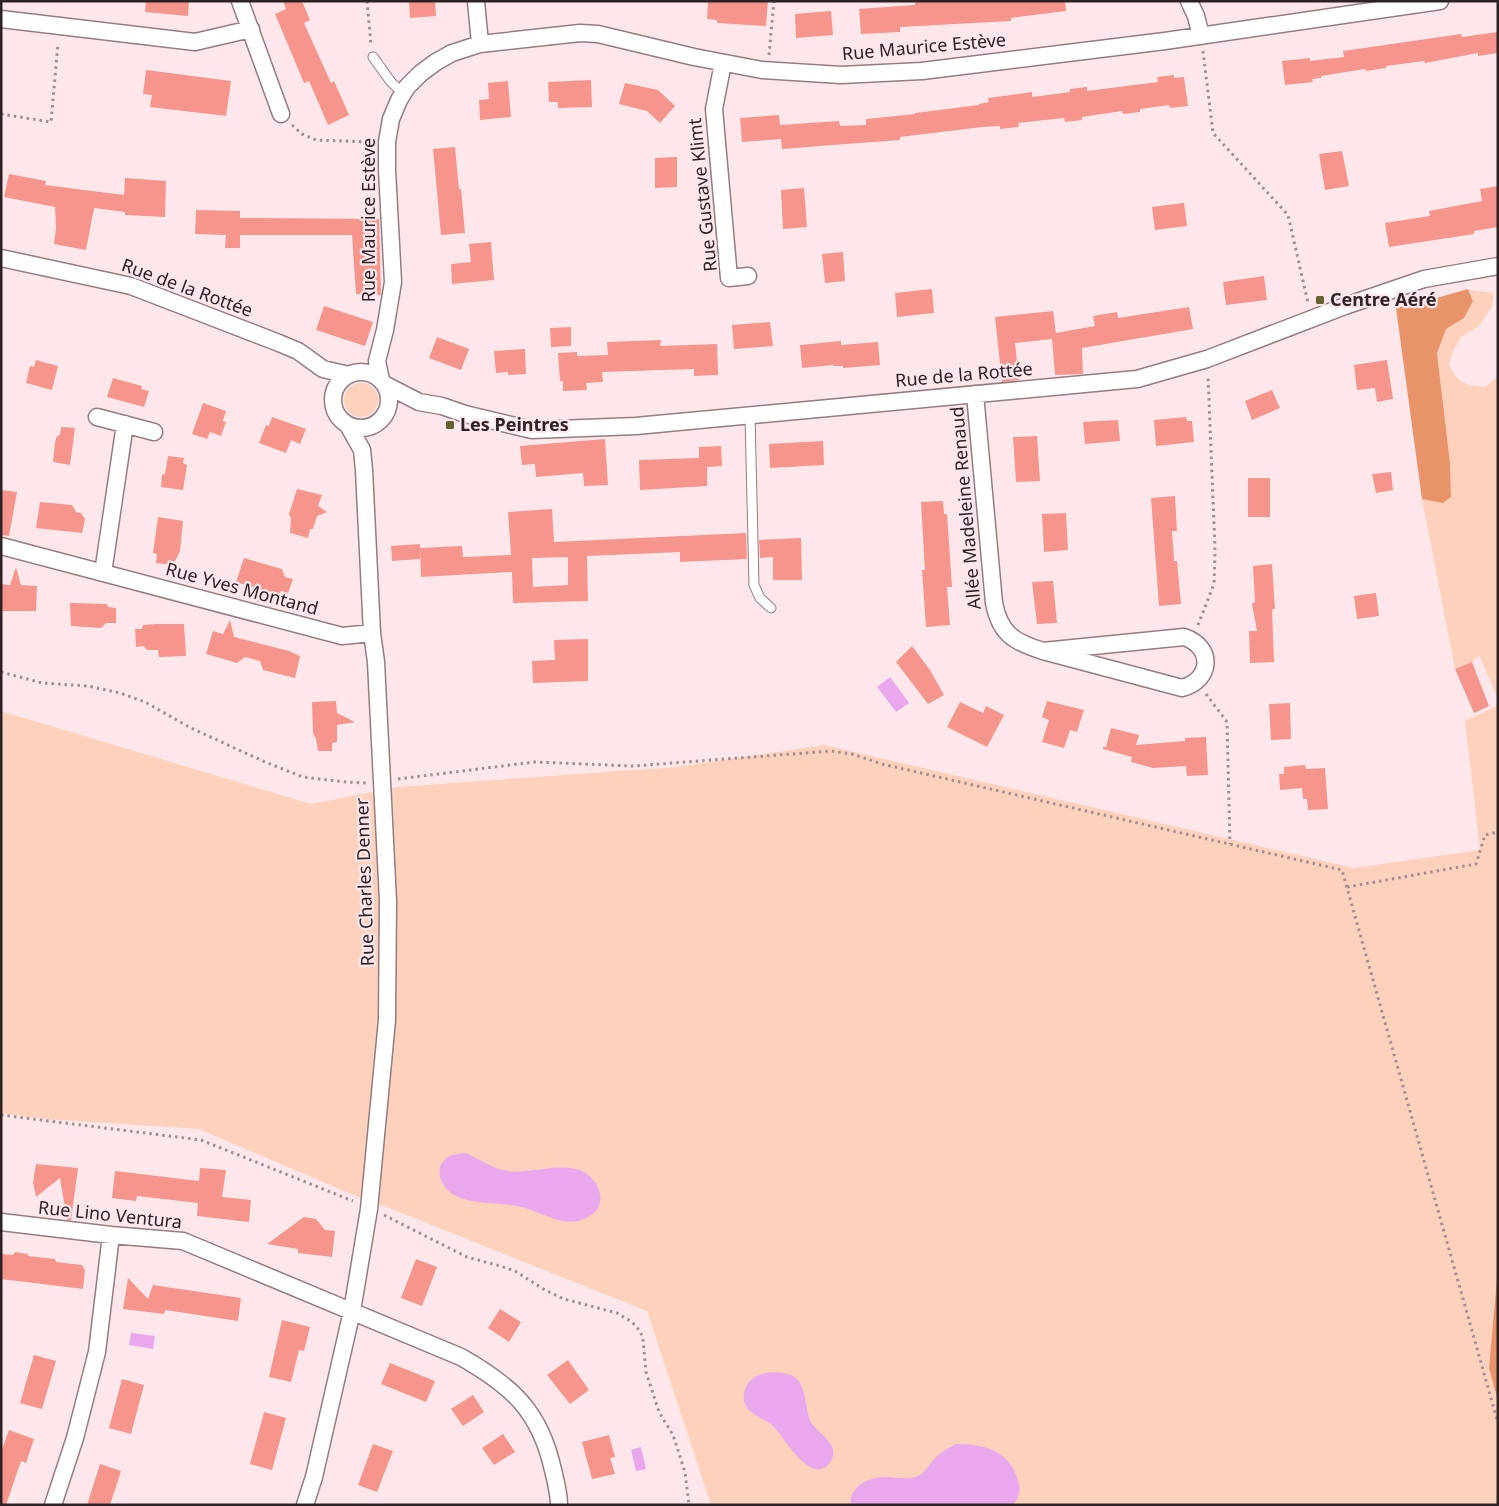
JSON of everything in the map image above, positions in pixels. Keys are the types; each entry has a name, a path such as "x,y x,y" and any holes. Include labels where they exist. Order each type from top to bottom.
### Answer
{"street":[{"path":"240,1 282,114"},
{"path":"476,1 480,44"},
{"path":"1188,1 1196,16 1201,36"},
{"name":"Rue Maurice Estève","path":"382,382 377,361 385,330 393,282 387,170 387,142 391,119 403,94 420,73 452,52 480,44 580,33 598,34 762,70 841,75 922,71 1201,36 1440,1"},
{"path":"1,20 59,25 195,42 251,29"},
{"name":"Rue Gustave Klimt","path":"724,63 714,109 729,278 748,276"},
{"name":"Rue de la Rottée","path":"1,258 132,286 298,351 324,369 354,373"},
{"name":"Rue de la Rottée","path":"382,382 419,402 442,406 465,414 532,430 636,426 1137,379 1207,359 1424,279 1498,266"},
{"path":"354,373 374,375 388,391 389,399 380,419 366,428 348,425 341,419 333,402 334,393 342,379 377,361"},
{"path":"324,369 334,393"},
{"name":"Allée Madeleine Renaud","path":"976,394 994,603 996,617 1002,628 1024,645 1043,651 1182,688 1197,682"},
{"name":"Rue de la Rottée","path":"380,419 419,402"},
{"path":"97,417 154,432"},
{"name":"Rue Charles Denner","path":"362,450 380,419"},
{"path":"103,573 125,424"},
{"name":"Rue Charles Denner","path":"305,1505 314,1477 352,1311 369,1209 387,1020 388,901 364,470 362,450 348,425"},
{"name":"Rue Yves Montand","path":"1,546 342,636 372,633"},
{"name":"Allée Madeleine Renaud","path":"1043,651 1184,638 1192,640"},
{"path":"1192,640 1199,646 1205,656 1205,667 1197,682"},
{"name":"Rue Lino Ventura","path":"1,1222 111,1235 183,1241 461,1357 486,1371 510,1389 536,1421 551,1457 559,1505"},
{"path":"53,1505 75,1438 98,1352 111,1235"}],"lane":[{"path":"373,57 391,82 403,94"},
{"path":"750,415 754,585 760,598 771,608"}],"path":[{"path":"367,1 373,57"},
{"path":"774,1 769,62 781,71"},
{"path":"1,114 51,122 59,25"},
{"path":"1201,36 1213,133 1288,215 1312,319"},
{"path":"282,114 302,134 316,140 387,142"},
{"path":"1192,640 1214,584 1215,550 1207,359"},
{"path":"1,672 42,683 88,686 120,693 145,702 191,728 256,758 303,777 346,782 382,783 404,777 535,762 633,766 831,751 852,754 882,764 1342,870 1498,1423"},
{"path":"1197,682 1227,722 1230,844"},
{"path":"1347,887 1476,864 1485,835 1498,832"},
{"path":"1,1115 201,1140 369,1209 466,1257 515,1272 544,1290 564,1299 617,1313 632,1322 640,1331 643,1339 646,1372 659,1412 673,1435 685,1472 689,1505"}],"shaded area":[{"path":"1468,289 1473,301 1464,318 1446,329 1437,353 1450,463 1451,497 1443,503 1422,499 1396,308"},
{"path":"1469,290 1494,293 1492,307 1478,327 1461,337 1453,351 1449,365 1459,380 1467,384 1485,387 1498,376 1498,699 1479,655 1472,662 1455,669 1422,499 1443,502 1451,497 1450,463 1437,353 1446,329 1464,318 1473,301"},
{"path":"361,383 368,384 373,388 377,393 377,407 373,412 368,416 361,417 354,416 349,412 345,407 344,400 345,393 349,388 354,384"},
{"path":"890,677 909,703 896,712 877,687"},
{"path":"1498,705 1498,1267 1489,1368 1498,1401 1498,1505 711,1505 647,1311 351,1194 199,1129 46,1119 1,1113 1,711 311,804 398,787 676,767 824,745 1354,868 1480,850 1465,721"},
{"path":"466,1153 491,1166 508,1171 556,1168 579,1170 588,1175 596,1184 600,1202 594,1213 586,1218 569,1222 560,1221 517,1206 477,1202 461,1198 445,1188 439,1172 443,1161 448,1157"},
{"path":"1498,1267 1498,1401 1489,1368"},
{"path":"131,1333 155,1336 153,1349 129,1345"},
{"path":"770,1372 785,1373 795,1377 801,1385 810,1420 829,1442 833,1450 833,1456 829,1464 822,1469 806,1464 773,1426 747,1408 744,1394 748,1384 757,1376"},
{"path":"956,1444 987,1448 996,1452 1010,1464 1020,1487 1019,1495 1013,1505 851,1505 853,1493 861,1484 880,1477 916,1477 925,1471 938,1455"},
{"path":"641,1447 646,1469 636,1471 631,1450"}],"building":[{"path":"146,1 189,1 188,16 145,12"},
{"path":"283,1 302,1 310,20 304,23 331,83 334,81 349,115 328,125 309,81 304,83 275,14 286,9"},
{"path":"409,1 435,1 436,16 410,18"},
{"path":"708,1 768,1 766,26 717,23 717,20 707,19"},
{"path":"915,1 1065,1 1066,11 1011,18 1011,21 900,27 900,32 861,34 859,9 915,5"},
{"path":"831,11 833,35 796,38 795,14"},
{"path":"1498,32 1498,53 1478,56 1478,53 1425,63 1424,61 1386,66 1386,68 1366,71 1365,69 1321,76 1321,78 1312,79 1313,82 1285,85 1282,61 1310,58 1310,61 1344,57 1343,51 1461,34 1462,37"},
{"path":"146,70 231,81 226,116 150,107 152,95 143,94"},
{"path":"1174,75 1174,78 1184,77 1188,106 1170,108 1169,105 1140,109 1140,112 1123,114 1122,111 1082,117 1082,120 1065,122 1064,118 1018,123 1019,127 1000,129 1000,126 982,127 900,137 900,140 782,149 781,139 742,142 740,118 779,115 780,125 839,121 840,126 866,125 866,119 979,105 989,102 988,98 1032,92 1032,97 1070,92 1070,89 1087,87 1087,91 1158,82 1157,77"},
{"path":"591,80 592,107 558,108 558,102 549,102 548,82"},
{"path":"508,81 511,117 480,120 479,100 489,99 488,83"},
{"path":"625,83 658,90 675,106 660,123 647,111 619,104"},
{"path":"455,147 465,233 441,235 433,149"},
{"path":"1342,151 1349,186 1325,190 1319,154"},
{"path":"677,157 677,187 655,188 655,158"},
{"path":"9,174 46,181 45,185 124,195 125,178 166,181 165,217 125,215 125,212 94,208 86,250 54,244 56,228 55,207 4,197"},
{"path":"1498,186 1498,227 1474,231 1474,234 1389,247 1385,223 1430,216 1429,211 1482,201 1480,189"},
{"path":"804,188 807,227 783,229 781,190"},
{"path":"1184,203 1187,226 1155,230 1152,207"},
{"path":"196,210 240,211 240,218 379,219 381,295 356,294 352,235 240,235 240,248 225,248 226,235 195,234"},
{"path":"491,242 494,280 452,284 451,264 471,262 469,244"},
{"path":"843,252 845,281 825,283 822,254"},
{"path":"1264,276 1267,300 1226,305 1223,282"},
{"path":"932,289 934,313 897,317 895,293"},
{"path":"324,306 373,322 365,346 316,330"},
{"path":"1189,307 1193,329 1082,348 1083,374 1055,375 1052,339 1015,343 1019,380 1002,382 995,317 1053,311 1056,333 1095,326 1093,316 1117,312 1118,318"},
{"path":"770,322 773,346 734,349 732,325"},
{"path":"571,327 571,346 551,347 550,328"},
{"path":"437,337 469,349 461,370 429,358"},
{"path":"661,340 660,346 717,344 718,375 694,376 694,369 602,372 603,382 586,383 587,390 563,391 563,381 560,381 558,353 577,352 577,356 608,355 607,342"},
{"path":"841,341 841,345 878,342 880,365 843,368 843,366 833,365 802,368 800,345"},
{"path":"525,349 526,374 508,375 508,372 496,373 494,351"},
{"path":"36,360 58,366 52,390 26,383 30,366 34,367"},
{"path":"1387,360 1393,399 1377,402 1375,388 1357,390 1354,365"},
{"path":"113,378 142,386 141,389 149,391 144,407 107,397"},
{"path":"1272,390 1280,408 1252,420 1245,401"},
{"path":"203,403 226,411 223,421 226,422 221,436 210,432 207,439 192,434"},
{"path":"272,417 306,429 300,444 291,440 286,453 259,443 266,425 269,426"},
{"path":"1186,417 1187,421 1192,421 1194,442 1156,446 1154,420"},
{"path":"1118,420 1120,441 1085,444 1083,422"},
{"path":"61,427 75,428 70,465 53,462 55,442 57,436 60,435"},
{"path":"1037,436 1040,481 1016,482 1013,437"},
{"path":"605,439 608,485 584,486 583,473 536,477 535,464 522,465 520,446"},
{"path":"823,441 824,465 770,468 769,444"},
{"path":"721,446 722,466 707,467 707,486 640,490 639,460 699,458 699,447"},
{"path":"168,456 184,458 183,463 187,465 183,490 161,487 162,475 165,474"},
{"path":"1391,472 1393,490 1376,493 1372,474"},
{"path":"1248,478 1270,478 1270,517 1248,517"},
{"path":"297,489 322,495 318,506 327,512 317,516 313,529 310,529 308,538 290,533 291,519 289,514"},
{"path":"1,490 17,492 9,536 1,535"},
{"path":"1175,496 1177,531 1172,531 1174,561 1177,561 1181,604 1159,606 1151,498"},
{"path":"943,501 944,514 947,514 952,587 947,587 950,625 926,627 922,570 925,570 921,502"},
{"path":"40,502 72,505 76,512 81,513 85,519 82,533 36,528"},
{"path":"552,509 554,542 746,533 747,559 680,562 680,552 587,556 588,601 513,603 512,572 421,577 420,548 462,546 463,557 511,555 508,512","holes":["568,557 568,585 533,587 532,558"]},
{"path":"1066,513 1068,550 1044,552 1042,514"},
{"path":"158,517 183,521 180,551 173,565 156,563 157,554 153,553"},
{"path":"801,538 802,580 773,580 773,557 760,558 759,540"},
{"path":"420,544 420,559 392,561 391,546"},
{"path":"244,558 282,569 285,577 293,579 288,593 281,591 279,594 266,591 258,603 256,588 236,582"},
{"path":"1272,564 1275,609 1272,609 1274,662 1250,663 1249,631 1257,631 1252,604 1255,602 1253,566"},
{"path":"16,567 21,585 37,586 36,611 1,611 1,584 10,585"},
{"path":"1053,581 1057,623 1037,624 1032,582"},
{"path":"1376,593 1379,616 1357,619 1354,596"},
{"path":"70,603 107,604 108,607 116,608 116,623 106,623 101,628 71,626"},
{"path":"230,620 234,637 289,651 300,656 295,678 263,670 260,661 245,657 237,663 206,654 213,631 223,634"},
{"path":"184,624 186,656 159,657 158,650 147,650 143,646 136,647 135,629 142,629 143,625"},
{"path":"588,639 588,681 533,683 532,661 555,660 554,640"},
{"path":"912,646 930,670 944,695 928,704 896,662"},
{"path":"1472,662 1489,706 1474,713 1455,669"},
{"path":"336,701 337,713 355,722 337,725 337,742 332,743 332,751 318,751 313,733 312,702"},
{"path":"1047,701 1084,710 1077,732 1070,730 1064,748 1042,742 1049,720 1042,717"},
{"path":"960,702 983,713 986,706 1004,715 987,747 947,727"},
{"path":"1290,703 1291,739 1271,740 1269,704"},
{"path":"1111,728 1139,735 1136,745 1185,741 1185,738 1206,737 1208,775 1187,776 1186,766 1153,768 1131,762 1132,757 1103,749 1103,747 1106,747"},
{"path":"1305,765 1306,769 1325,768 1328,809 1308,810 1307,799 1303,799 1302,788 1280,790 1279,774 1284,774 1284,767"},
{"path":"36,1164 78,1168 71,1220 67,1220 60,1178 36,1197 33,1182"},
{"path":"200,1168 226,1170 222,1197 251,1200 249,1222 197,1216 198,1203 137,1196 136,1201 112,1198 115,1171 199,1181"},
{"path":"304,1217 316,1219 325,1230 335,1231 332,1257 298,1253 298,1249 267,1244"},
{"path":"15,1252 28,1254 28,1256 55,1259 56,1262 82,1265 85,1270 83,1289 1,1279 1,1254 13,1255"},
{"path":"416,1259 437,1267 422,1306 401,1298"},
{"path":"128,1278 148,1299 153,1285 241,1298 238,1321 165,1310 164,1314 123,1309"},
{"path":"500,1309 521,1322 509,1342 488,1328"},
{"path":"282,1320 310,1327 304,1351 299,1350 291,1382 269,1377"},
{"path":"34,1355 56,1361 42,1409 20,1403"},
{"path":"568,1360 589,1390 570,1404 547,1375"},
{"path":"390,1363 435,1381 426,1402 381,1384"},
{"path":"122,1379 144,1385 131,1434 109,1428"},
{"path":"473,1395 484,1412 463,1426 451,1409"},
{"path":"264,1412 286,1418 272,1470 250,1464"},
{"path":"9,1430 34,1439 26,1463 21,1461 6,1505 1,1505 1,1452"},
{"path":"503,1434 515,1452 494,1465 482,1448"},
{"path":"609,1435 615,1457 610,1458 615,1474 592,1479 582,1442"},
{"path":"373,1444 393,1451 377,1492 358,1485"},
{"path":"100,1464 121,1471 110,1505 87,1505"}],"place":[{"name":"Centre Aéré","path":"1320,300"},
{"name":"Les Peintres","path":"450,425"}]}
